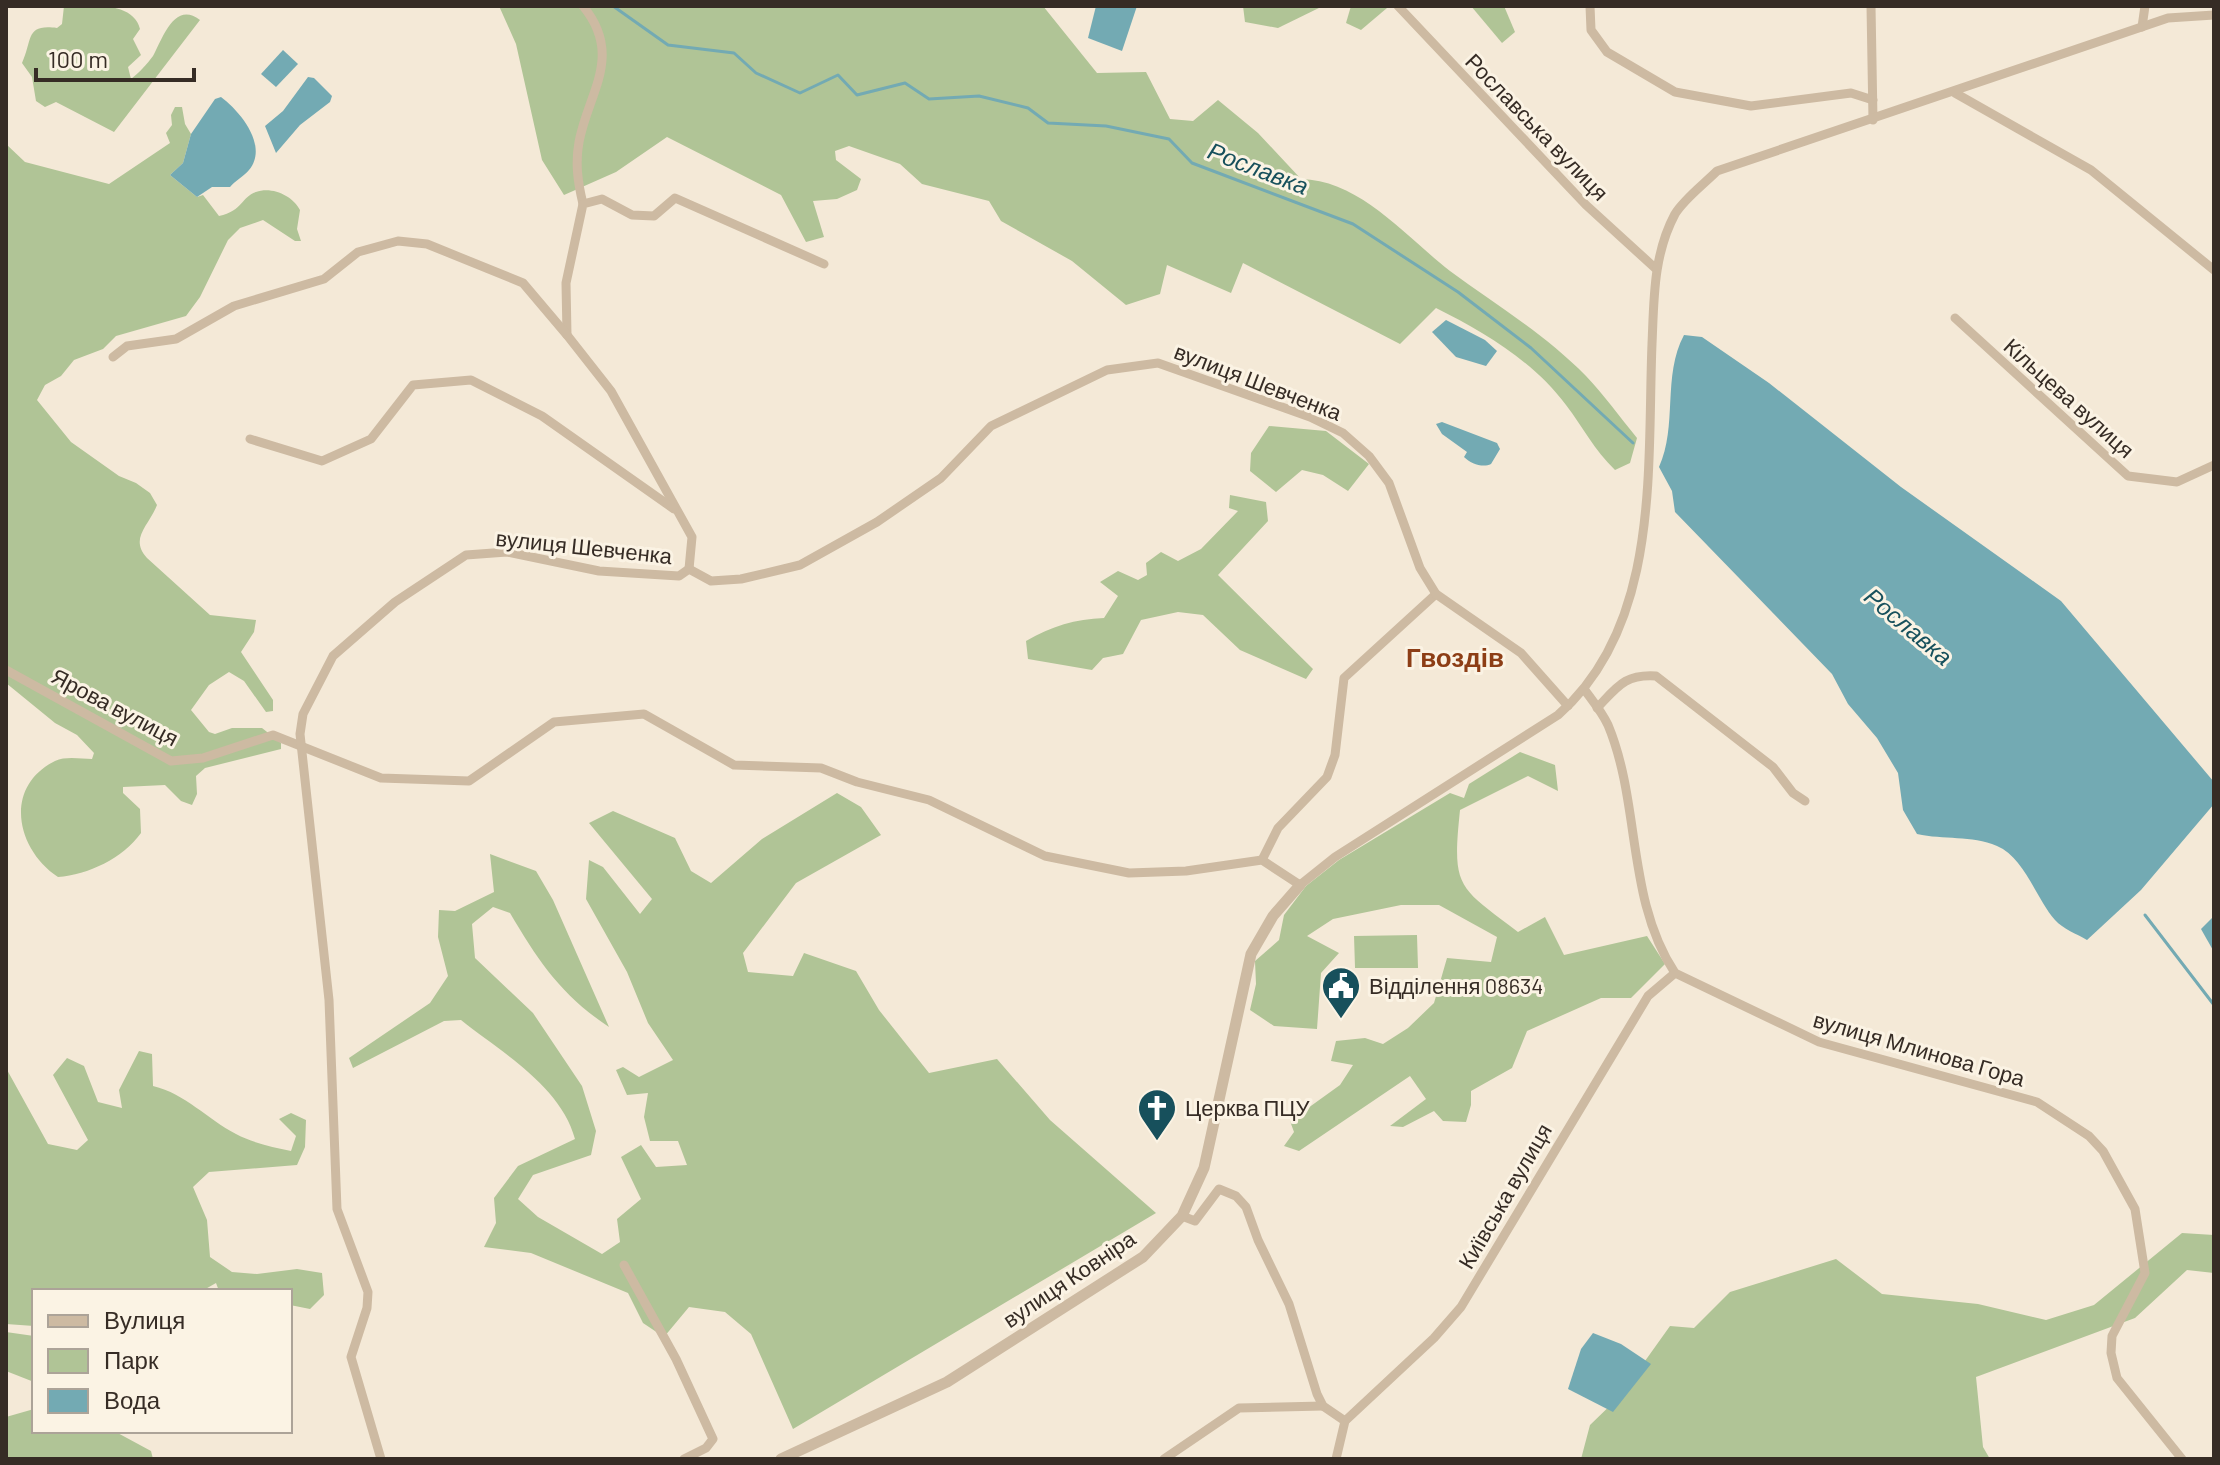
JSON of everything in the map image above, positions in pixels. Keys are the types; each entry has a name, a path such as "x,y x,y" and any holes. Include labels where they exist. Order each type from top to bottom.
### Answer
{"street":[{"path":"567,335 566,283 583,204 577,175 579,142 599,88 602,52 593,18 583,6"},
{"name":"Рославська вулиця","path":"1398,6 1586,205 1655,268"},
{"path":"1590,6 1591,30 1607,52 1675,92 1751,106 1851,93 1873,100"},
{"path":"1871,6 1873,120"},
{"path":"2142,27 2145,6"},
{"path":"1436,594 1344,678 1335,755 1327,777 1278,828 1262,860 1300,885 1335,857 1568,706 1584,689 1613,640 1643,538 1655,268 1676,213 1717,171 1955,93 2168,18 2214,15"},
{"path":"1955,93 2091,170 2214,270"},
{"path":"583,204 602,199 632,215 654,216 675,198 824,264"},
{"path":"113,357 127,346 176,339 234,306 324,279 358,252 398,241 427,244 523,283 567,335 611,391 692,537 689,569"},
{"name":"Кільцева вулиця","path":"1955,318 2128,476 2177,482 2214,465"},
{"name":"вулиця Шевченка","path":"381,1459 351,1357 367,1308 368,1292 337,1209 329,1000 300,748 303,714 333,656 395,602 466,555 507,552 599,571 679,576 689,569 711,581 741,579 800,565 877,522 941,478 991,426 1107,370 1158,363 1310,417 1343,433 1369,456 1389,483 1420,568 1436,594 1521,653 1568,706"},
{"path":"250,439 322,461 371,439 413,385 471,380 542,416 678,512"},
{"name":"Ярова вулиця","path":"6,670 171,761 203,758 273,735 381,778 469,781 554,722 644,714 734,765 821,768 857,782 929,800 1045,856 1129,873 1186,871 1262,860"},
{"path":"1597,708 1617,686 1634,675 1656,676 1773,767 1793,793 1805,801"},
{"path":"1584,689 1607,724 1627,793 1635,856 1646,902 1675,973"},
{"name":"вулиця Ковніра","path":"781,1459 947,1382 1112,1279 1143,1257 1182,1216 1204,1168 1251,954 1273,916 1300,885"},
{"name":"Київська вулиця","path":"1345,1421 1434,1338 1461,1307 1648,996 1675,973"},
{"name":"вулиця Млинова Гора","path":"1675,973 1819,1042 2037,1102 2089,1136 2103,1151 2135,1209 2145,1273 2112,1336 2111,1353 2117,1378 2182,1459"},
{"path":"1182,1216 1195,1221 1219,1189 1236,1196 1246,1207 1258,1240 1289,1304 1306,1363 1323,1406 1345,1421 1336,1459"},
{"path":"624,1265 676,1359 713,1439 706,1448 684,1459"},
{"path":"1164,1459 1239,1408 1323,1406"}],"green space":[{"path":"64,6 119,9 136,20 140,29 133,39 141,55 128,67 131,79 153,56 176,18 191,15 200,20 114,132 56,102 45,107 36,101 32,77 22,63 35,31 57,28 62,24"},
{"path":"499,6 1043,6 1097,73 1146,72 1170,119 1193,121 1218,100 1258,133 1301,179 1323,182 1362,200 1450,271 1537,333 1586,376 1637,438 1630,463 1615,470 1539,375 1490,338 1436,308 1400,344 1243,263 1231,293 1167,265 1160,294 1126,305 1072,261 1001,221 989,201 922,184 900,164 849,146 835,151 836,160 861,179 857,190 837,199 813,201 824,237 806,242 781,195 667,137 616,172 564,195 542,160 516,44"},
{"path":"1243,6 1323,6 1278,28 1245,22"},
{"path":"1351,6 1387,8 1361,30 1346,23"},
{"path":"1471,6 1504,6 1515,32 1502,43"},
{"path":"175,107 182,107 185,124 191,134 183,163 170,175 197,197 203,195 219,216 233,211 256,192 269,190 281,194 292,200 300,210 297,229 301,241 295,241 263,220 240,228 228,240 200,297 186,316 116,336 103,349 74,360 61,376 45,385 37,400 71,442 119,476 150,493 157,505 140,538 142,551 147,558 210,615 256,620 254,632 241,652 273,700 273,711 266,712 244,681 229,672 209,685 191,710 209,732 215,734 232,728 262,728 281,743 281,749 205,768 196,776 197,794 192,805 181,801 165,785 123,787 123,793 140,809 141,833 125,850 104,864 81,873 58,877 32,851 21,818 22,802 38,772 59,759 92,759 94,753 77,735 55,723 6,683 6,144 25,162 109,184 170,143 166,133 172,125 171,115"},
{"path":"1269,426 1326,431 1369,464 1348,491 1323,475 1302,470 1276,492 1250,471 1251,453"},
{"path":"1230,495 1266,502 1268,521 1218,575 1313,669 1306,679 1240,650 1203,615 1178,612 1141,620 1123,654 1103,658 1092,670 1028,659 1026,641 1054,627 1104,618 1118,596 1100,582 1118,571 1138,580 1147,575 1146,563 1161,552 1178,561 1201,549 1238,511 1229,508"},
{"path":"1520,752 1555,765 1558,791 1528,776 1460,810 1457,856 1463,883 1482,904 1518,932 1545,917 1564,955 1647,936 1665,964 1631,998 1601,998 1527,1031 1512,1068 1471,1091 1466,1122 1443,1121 1434,1111 1403,1127 1390,1126 1426,1099 1410,1076 1299,1151 1284,1146 1294,1132 1290,1121 1340,1085 1353,1065 1331,1061 1336,1041 1365,1038 1383,1044 1408,1028 1434,1003 1447,958 1491,962 1497,937 1439,905 1401,905 1333,919 1307,936 1339,953 1321,973 1317,1029 1274,1026 1250,1010 1256,984 1255,961 1279,940 1284,915 1306,886 1339,860 1450,793 1464,798 1469,784"},
{"path":"837,793 861,807 881,835 796,883 743,953 748,972 793,976 804,953 856,971 879,1010 929,1073 997,1059 1050,1120 1156,1213 793,1429 751,1334 725,1312 689,1307 664,1337 643,1323 628,1293 531,1253 484,1247 496,1223 494,1198 518,1166 575,1139 557,1103 528,1072 461,1020 444,1021 353,1068 349,1058 430,1003 448,976 438,937 439,910 455,911 494,892 490,854 536,871 553,900 609,1027 564,990 510,913 493,907 472,924 475,958 533,1013 582,1086 596,1131 591,1155 533,1175 518,1199 538,1217 602,1254 620,1242 617,1219 641,1199 621,1157 641,1145 656,1167 687,1165 678,1141 650,1141 644,1117 648,1093 627,1095 616,1070 623,1067 639,1077 673,1060 648,1023 627,972 586,899 589,860 603,867 640,914 652,899 589,823 613,811 675,838 691,871 711,883 762,839"},
{"path":"1417,935 1418,968 1355,968 1354,936"},
{"path":"139,1051 152,1054 153,1086 176,1095 249,1140 291,1151 296,1136 279,1119 291,1113 306,1120 305,1147 297,1165 209,1172 193,1187 207,1220 210,1257 232,1272 257,1274 297,1269 322,1273 324,1295 310,1309 292,1305 292,1289 218,1289 216,1283 206,1289 32,1289 32,1326 6,1324 6,1068 48,1144 77,1150 88,1140 53,1075 67,1058 84,1066 98,1102 122,1108 119,1090"},
{"path":"2182,1233 2214,1235 2214,1273 2187,1270 2135,1318 1976,1377 1983,1447 1990,1459 1581,1459 1590,1425 1620,1396 1670,1326 1694,1328 1730,1292 1836,1259 1882,1294 1978,1304 2046,1320 2094,1305"},
{"path":"6,1332 32,1336 32,1381 6,1371"},
{"path":"32,1410 32,1433 118,1433 151,1451 153,1459 6,1459 6,1417"}],"water":[{"path":"1096,6 1137,6 1122,51 1088,38"},
{"path":"283,50 298,64 276,87 261,74"},
{"path":"308,77 314,78 332,96 330,102 300,125 276,153 265,126 283,111"},
{"path":"221,97 250,130 256,150 254,161 249,170 230,187 212,187 197,197 170,175 183,163 191,134 215,99"},
{"path":"1446,320 1485,340 1497,351 1486,366 1456,357 1432,332"},
{"path":"1684,335 1702,337 1769,383 1901,487 2061,601 2214,782 2214,804 2141,890 2087,940 2055,920 2023,869 2007,852 1977,840 1917,834 1903,810 1898,773 1877,738 1848,704 1832,674 1675,512 1672,491 1659,467 1668,435 1673,367"},
{"path":"1442,422 1497,443 1500,449 1491,464 1481,465 1464,457 1467,452 1442,434 1436,424"},
{"path":"2214,916 2214,952 2201,929"},
{"path":"1593,1333 1621,1344 1651,1364 1613,1412 1568,1389 1581,1349"}],"waterway":[{"name":"Рославка","path":"613,6 668,45 734,53 756,73 800,93 838,75 857,95 905,83 929,99 979,96 1028,108 1048,123 1106,126 1169,139 1192,163 1353,224 1458,292 1531,348 1633,443"},
{"name":"Рославка","path":"2145,915 2214,1005"}],"place":[{"name":"Відділення 08634","path":"1341,1020"},
{"name":"Церква ПЦУ","path":"1157,1142"}],"district":[{"name":"Гвоздів","path":"1455,658"}]}
